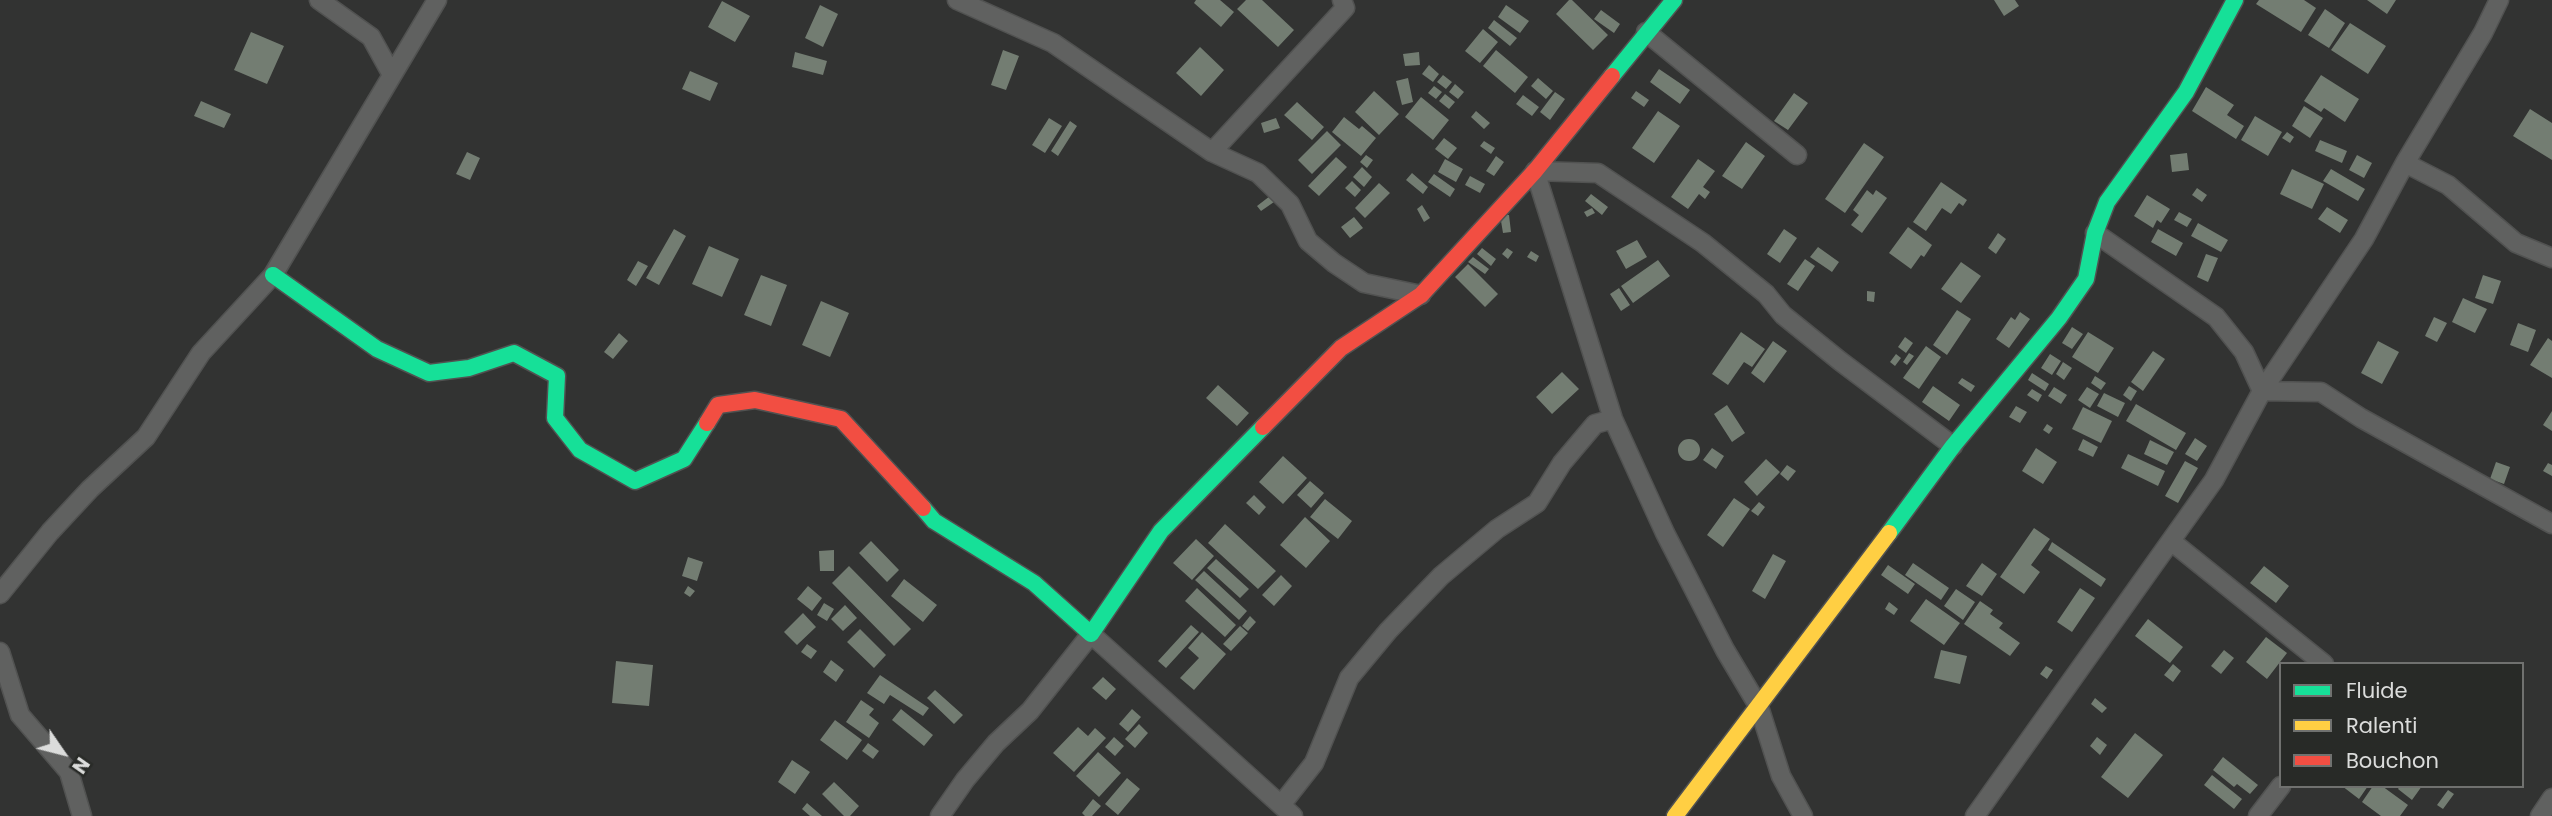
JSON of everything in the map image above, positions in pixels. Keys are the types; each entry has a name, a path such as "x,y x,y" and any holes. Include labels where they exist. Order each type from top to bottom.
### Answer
{"street":[{"path":"319,0 371,37 392,75"},
{"path":"0,594 58,523 146,437 201,353 273,275 437,0"},
{"path":"957,0 1053,43 1212,152 1258,173 1290,204 1308,241 1364,283 1422,295"},
{"path":"1212,152 1345,8 1342,0"},
{"path":"940,816 965,780 996,743 1030,711 1091,634 1161,531 1340,348 1422,295 1535,171 1674,0"},
{"path":"1675,816 1953,446 2059,318 2086,279 2095,233 2107,202 2186,92 2235,0"},
{"path":"1976,816 2214,480 2262,391 2364,239 2405,163 2483,33 2499,0"},
{"path":"1646,32 1797,155"},
{"path":"2405,163 2448,185 2516,243 2552,258"},
{"path":"1535,171 1614,419 1665,533 1725,650 1759,707 1781,776 1803,816"},
{"path":"1535,171 1598,173 1703,243 1766,294 1783,315 1831,354 1953,446"},
{"path":"2095,233 2216,317 2244,352 2262,391"},
{"path":"273,275 377,349 429,373 469,368 514,353 556,376 555,418 580,450 635,481 684,459 718,405 755,400 841,419 934,521 1034,583 1287,810 1314,763 1349,678 1388,631 1441,576 1497,529 1536,503 1562,463 1595,424 1614,419"},
{"path":"2262,391 2320,392 2361,418 2552,524"},
{"path":"2171,541 2322,662"},
{"path":"0,652 20,715 69,772 82,816"},
{"path":"2258,816 2279,788"},
{"path":"2540,816 2552,799"}],"building":[{"path":"1196,0 1220,0 1234,12 1221,27 1194,3"},
{"path":"1246,0 1262,0 1294,30 1278,47 1237,9"},
{"path":"1569,0 1608,35 1593,50 1556,14"},
{"path":"1994,0 2015,0 2019,6 2004,16"},
{"path":"2259,0 2304,0 2316,8 2301,32 2256,4"},
{"path":"2367,0 2396,0 2387,14"},
{"path":"722,1 750,16 735,42 708,27"},
{"path":"820,5 838,14 823,47 805,38"},
{"path":"1506,5 1529,21 1520,33 1498,17"},
{"path":"2325,9 2345,23 2329,48 2308,35"},
{"path":"1601,10 1620,24 1614,33 1594,19"},
{"path":"1494,20 1517,38 1510,46 1488,28"},
{"path":"2350,23 2386,46 2368,74 2331,50"},
{"path":"1483,29 1498,42 1480,63 1465,51"},
{"path":"251,32 284,46 267,84 234,70"},
{"path":"1200,47 1224,70 1201,96 1176,73"},
{"path":"1003,50 1019,56 1006,90 991,85"},
{"path":"1496,50 1528,77 1515,93 1483,66"},
{"path":"795,52 827,61 823,75 792,67"},
{"path":"1419,52 1420,65 1405,66 1403,54"},
{"path":"1429,65 1439,74 1433,82 1422,74"},
{"path":"1659,69 1690,90 1680,104 1650,82"},
{"path":"690,71 718,83 710,101 682,89"},
{"path":"1443,75 1452,82 1446,89 1437,82"},
{"path":"2321,75 2359,99 2345,122 2324,108 2321,112 2304,101"},
{"path":"1408,78 1413,102 1402,105 1396,81"},
{"path":"1538,78 1553,91 1546,99 1531,86"},
{"path":"1455,84 1464,92 1458,99 1449,92"},
{"path":"1434,86 1442,92 1436,99 1428,93"},
{"path":"2206,87 2234,105 2227,115 2244,126 2236,139 2192,111"},
{"path":"1374,91 1399,114 1379,135 1355,112"},
{"path":"1636,91 1649,100 1644,107 1631,98"},
{"path":"1555,92 1565,99 1550,120 1540,112"},
{"path":"1794,93 1808,103 1788,130 1774,121"},
{"path":"1445,94 1455,102 1449,109 1439,101"},
{"path":"1523,95 1539,107 1532,116 1516,104"},
{"path":"1421,97 1449,120 1433,140 1405,117"},
{"path":"201,101 231,114 224,128 194,116"},
{"path":"1297,102 1324,127 1312,140 1284,115"},
{"path":"2304,106 2323,118 2310,138 2292,126"},
{"path":"2530,109 2552,123 2552,160 2513,136"},
{"path":"1476,111 1490,123 1484,129 1471,117"},
{"path":"1658,111 1680,126 1654,163 1632,148"},
{"path":"2255,116 2282,132 2268,156 2241,140"},
{"path":"1344,117 1359,129 1362,126 1376,138 1361,156 1332,132"},
{"path":"1049,118 1062,126 1045,153 1032,145"},
{"path":"1276,118 1280,128 1264,133 1261,123"},
{"path":"1070,121 1077,126 1058,156 1051,151"},
{"path":"1327,131 1341,145 1312,174 1298,160"},
{"path":"2287,132 2294,137 2290,143 2282,138"},
{"path":"1444,138 1457,148 1448,159 1435,149"},
{"path":"2320,140 2347,151 2342,163 2315,151"},
{"path":"1484,141 1495,148 1491,154 1480,146"},
{"path":"1746,142 1765,156 1742,189 1722,176"},
{"path":"1864,143 1884,157 1845,213 1825,199"},
{"path":"467,152 480,158 470,180 456,174"},
{"path":"2187,153 2189,170 2172,172 2170,155"},
{"path":"1366,155 1373,160 1367,168 1360,162"},
{"path":"2357,155 2372,163 2364,178 2349,170"},
{"path":"1496,156 1504,162 1494,176 1486,171"},
{"path":"1336,157 1347,167 1319,196 1308,186"},
{"path":"1445,159 1463,169 1456,182 1438,172"},
{"path":"1698,159 1715,171 1703,187 1710,192 1705,199 1699,194 1688,209 1671,197"},
{"path":"1362,167 1372,177 1364,187 1353,177"},
{"path":"2292,169 2324,184 2312,209 2280,194"},
{"path":"2331,169 2365,189 2358,201 2323,181"},
{"path":"1412,173 1428,187 1423,194 1406,180"},
{"path":"1434,174 1455,189 1450,197 1428,182"},
{"path":"1470,176 1485,184 1480,193 1465,185"},
{"path":"1352,181 1361,190 1355,197 1345,188"},
{"path":"1941,182 1967,200 1963,206 1959,203 1951,214 1942,208 1926,231 1913,222"},
{"path":"1379,183 1390,193 1365,218 1355,208"},
{"path":"2197,188 2207,195 2202,202 2192,195"},
{"path":"1867,190 1873,195 1876,190 1887,198 1862,233 1851,225 1859,215 1853,210"},
{"path":"1591,194 1608,207 1602,215 1585,201"},
{"path":"2147,195 2170,209 2161,223 2157,220 2153,228 2134,216"},
{"path":"1270,196 1274,202 1261,211 1257,206"},
{"path":"1422,205 1430,218 1424,222 1417,209"},
{"path":"2327,207 2348,220 2340,233 2318,219"},
{"path":"1592,208 1595,213 1587,217 1584,212"},
{"path":"2179,212 2192,219 2187,227 2174,220"},
{"path":"1500,215 1509,215 1511,232 1503,233"},
{"path":"1354,217 1363,228 1350,238 1341,227"},
{"path":"2198,223 2228,240 2221,252 2191,236"},
{"path":"1908,227 1932,245 1911,269 1889,253"},
{"path":"674,229 686,236 659,285 646,278"},
{"path":"1784,229 1797,238 1780,263 1767,254"},
{"path":"2158,229 2183,243 2176,256 2151,242"},
{"path":"1998,233 2006,239 1996,254 1988,248"},
{"path":"1637,240 1647,257 1626,269 1616,251"},
{"path":"709,246 739,259 722,297 692,284"},
{"path":"1818,247 1839,262 1832,272 1810,257"},
{"path":"1482,248 1496,259 1491,266 1477,254"},
{"path":"1507,248 1513,252 1508,259 1502,254"},
{"path":"1531,251 1539,256 1536,262 1527,257"},
{"path":"2206,254 2218,258 2208,282 2197,277"},
{"path":"1473,257 1489,269 1485,274 1468,262"},
{"path":"1805,259 1815,266 1798,291 1787,284"},
{"path":"1658,260 1670,276 1633,303 1621,286"},
{"path":"638,261 648,266 636,286 627,280"},
{"path":"1961,262 1981,276 1961,303 1941,289"},
{"path":"1468,264 1498,294 1485,307 1455,277"},
{"path":"761,275 787,285 771,326 744,315"},
{"path":"2483,275 2501,281 2493,304 2475,298"},
{"path":"1619,288 1630,305 1621,311 1610,294"},
{"path":"1867,291 1875,292 1874,302 1867,301"},
{"path":"2463,298 2487,309 2475,333 2452,322"},
{"path":"821,301 849,313 830,357 802,345"},
{"path":"1957,310 1971,319 1947,355 1933,345"},
{"path":"2020,312 2030,319 2009,348 1996,339 2011,317 2015,320"},
{"path":"2434,317 2447,323 2437,342 2425,336"},
{"path":"2518,323 2536,330 2528,352 2510,345"},
{"path":"2072,327 2083,334 2072,349 2062,343"},
{"path":"1741,332 1765,349 1752,367 1744,362 1728,385 1712,374"},
{"path":"2088,332 2114,348 2098,373 2072,357"},
{"path":"619,333 628,341 613,359 604,352"},
{"path":"1905,337 1913,343 1906,353 1898,347"},
{"path":"2548,338 2552,341 2552,378 2530,365"},
{"path":"1773,341 1787,351 1764,383 1751,373"},
{"path":"2378,341 2399,352 2382,384 2361,373"},
{"path":"1926,346 1941,357 1919,389 1903,378"},
{"path":"2153,351 2165,359 2143,391 2131,382"},
{"path":"1909,353 1914,356 1907,365 1903,362"},
{"path":"1896,354 1901,358 1895,366 1890,362"},
{"path":"2050,354 2061,361 2052,375 2041,368"},
{"path":"2063,362 2072,368 2064,380 2056,374"},
{"path":"1562,372 1579,389 1552,414 1536,397"},
{"path":"2032,373 2049,384 2045,391 2028,380"},
{"path":"2095,376 2106,383 2101,390 2091,383"},
{"path":"1962,378 1975,386 1971,392 1958,383"},
{"path":"1218,385 1249,413 1237,426 1206,398"},
{"path":"1933,386 1960,405 1949,421 1922,402"},
{"path":"2129,386 2137,391 2131,401 2123,395"},
{"path":"2054,387 2067,395 2061,404 2048,396"},
{"path":"2087,387 2099,394 2090,408 2078,400"},
{"path":"2032,389 2042,395 2038,402 2027,395"},
{"path":"2104,393 2125,403 2118,417 2097,406"},
{"path":"2136,404 2186,433 2176,450 2126,421"},
{"path":"1727,405 1745,433 1732,442 1714,414"},
{"path":"2016,406 2027,412 2020,423 2009,417"},
{"path":"2083,407 2112,421 2101,443 2072,429"},
{"path":"2552,411 2552,431 2543,425"},
{"path":"2047,424 2053,428 2049,434 2043,430"},
{"path":"2195,438 2207,446 2197,461 2185,454"},
{"path":"1689,439 1697,442 1700,450 1697,458 1689,461 1681,458 1678,450 1681,442"},
{"path":"2083,439 2098,447 2093,457 2078,450"},
{"path":"2150,440 2174,452 2167,465 2144,454"},
{"path":"1712,448 1724,456 1716,469 1703,460"},
{"path":"2036,448 2057,462 2043,484 2022,471"},
{"path":"2128,454 2165,471 2158,486 2121,468"},
{"path":"1283,456 1307,478 1283,504 1259,482"},
{"path":"1766,459 1780,472 1757,496 1744,482"},
{"path":"2185,461 2198,468 2178,503 2165,496"},
{"path":"2496,462 2510,467 2504,484 2490,479"},
{"path":"2548,463 2552,465 2552,476 2543,471"},
{"path":"1787,465 1796,471 1788,481 1780,474"},
{"path":"1310,481 1324,493 1311,508 1297,495"},
{"path":"1254,495 1266,507 1259,515 1246,503"},
{"path":"1734,498 1750,509 1723,547 1707,535"},
{"path":"1325,499 1352,521 1338,539 1310,517"},
{"path":"1759,502 1765,507 1758,516 1751,511"},
{"path":"1305,517 1330,541 1306,568 1280,545"},
{"path":"1225,524 1276,571 1258,589 1208,543"},
{"path":"2034,528 2050,539 2031,565 2040,572 2024,594 2000,577"},
{"path":"1196,539 1214,556 1192,580 1173,563"},
{"path":"871,541 899,570 887,582 859,553"},
{"path":"2052,542 2106,579 2101,587 2048,550"},
{"path":"834,550 834,571 820,571 819,551"},
{"path":"1773,554 1786,561 1765,599 1752,591"},
{"path":"688,557 703,562 697,581 682,576"},
{"path":"1216,559 1249,589 1240,598 1207,568"},
{"path":"1913,563 1949,588 1941,600 1905,575"},
{"path":"1982,563 1997,574 1982,596 1966,586"},
{"path":"1888,565 1915,584 1908,594 1881,575"},
{"path":"849,566 911,629 894,646 832,583"},
{"path":"2264,566 2289,586 2276,603 2250,583"},
{"path":"1204,571 1247,611 1239,620 1195,580"},
{"path":"1281,575 1292,586 1274,606 1262,595"},
{"path":"904,579 937,605 923,622 891,596"},
{"path":"688,586 695,591 690,597 684,593"},
{"path":"808,586 822,598 812,611 797,599"},
{"path":"1197,588 1236,625 1225,637 1185,601"},
{"path":"2080,588 2095,598 2072,632 2057,622"},
{"path":"1956,589 1975,602 1963,620 1944,606"},
{"path":"1926,599 1960,623 1944,645 1910,621"},
{"path":"1980,601 1993,610 1990,614 2003,623 1999,628 2020,643 2010,656 1964,624"},
{"path":"1889,602 1898,609 1894,615 1885,609"},
{"path":"824,603 834,609 827,621 817,615"},
{"path":"845,605 857,618 843,631 831,619"},
{"path":"803,613 816,627 797,645 784,632"},
{"path":"1250,616 1256,622 1248,631 1242,626"},
{"path":"2148,619 2183,647 2170,663 2135,636"},
{"path":"1191,625 1199,632 1166,668 1158,661"},
{"path":"1240,626 1248,633 1231,651 1223,644"},
{"path":"860,629 886,655 874,668 847,642"},
{"path":"1202,632 1226,654 1194,690 1180,678 1199,658 1188,648"},
{"path":"2266,637 2287,653 2267,679 2246,662"},
{"path":"807,644 817,651 811,659 801,652"},
{"path":"1941,650 1967,656 1960,684 1934,678"},
{"path":"2224,650 2234,658 2221,674 2211,666"},
{"path":"831,660 844,670 836,682 823,672"},
{"path":"616,661 653,665 649,706 612,703"},
{"path":"2173,664 2181,671 2173,682 2164,675"},
{"path":"2046,666 2053,670 2047,679 2040,674"},
{"path":"880,675 929,708 923,716 890,695 884,704 867,693"},
{"path":"1103,677 1116,689 1106,700 1092,688"},
{"path":"935,690 963,715 954,724 927,698"},
{"path":"2095,698 2107,708 2102,713 2091,704"},
{"path":"861,700 874,709 869,715 879,723 869,738 846,722"},
{"path":"901,709 933,735 924,746 892,720"},
{"path":"1132,709 1141,717 1128,732 1119,724"},
{"path":"835,720 862,740 847,760 820,740"},
{"path":"1139,724 1148,733 1135,748 1125,739"},
{"path":"1078,727 1088,736 1095,728 1106,738 1074,772 1053,753"},
{"path":"2135,733 2163,755 2128,798 2101,777"},
{"path":"1114,737 1124,746 1115,756 1105,747"},
{"path":"2097,737 2107,745 2100,755 2090,746"},
{"path":"868,743 879,751 873,759 862,751"},
{"path":"1098,752 1121,773 1099,797 1076,776"},
{"path":"2223,757 2258,785 2250,794 2237,784 2234,787 2213,770"},
{"path":"792,760 810,772 795,794 778,782"},
{"path":"2212,775 2242,799 2234,809 2204,785"},
{"path":"1127,778 1140,789 1118,815 1105,804"},
{"path":"834,782 859,806 850,816 844,816 822,794"},
{"path":"2345,788 2367,788 2359,799"},
{"path":"2372,788 2385,788 2408,805 2400,816 2381,816 2362,802"},
{"path":"2399,788 2421,788 2412,800"},
{"path":"2448,790 2454,794 2443,809 2437,805"},
{"path":"1093,799 1101,806 1092,816 1085,816 1082,813"},
{"path":"807,803 822,816 810,816 802,809"}],"traffic: fast":[{"path":"1612,76 1674,0"},
{"path":"1889,533 1953,446 2059,318 2086,279 2095,233 2107,202 2186,92 2235,0"},
{"path":"273,275 377,349 429,373 469,368 514,353 557,376 555,418 580,450 635,481 684,459 707,423"},
{"path":"923,508 934,521 1034,583 1091,634 1161,531 1263,427"}],"traffic: slow":[{"path":"1675,816 1889,533"}],"traffic: jam":[{"path":"1263,427 1341,348 1421,295 1535,171 1612,76"},
{"path":"707,423 718,405 755,400 841,419 923,508"}]}
